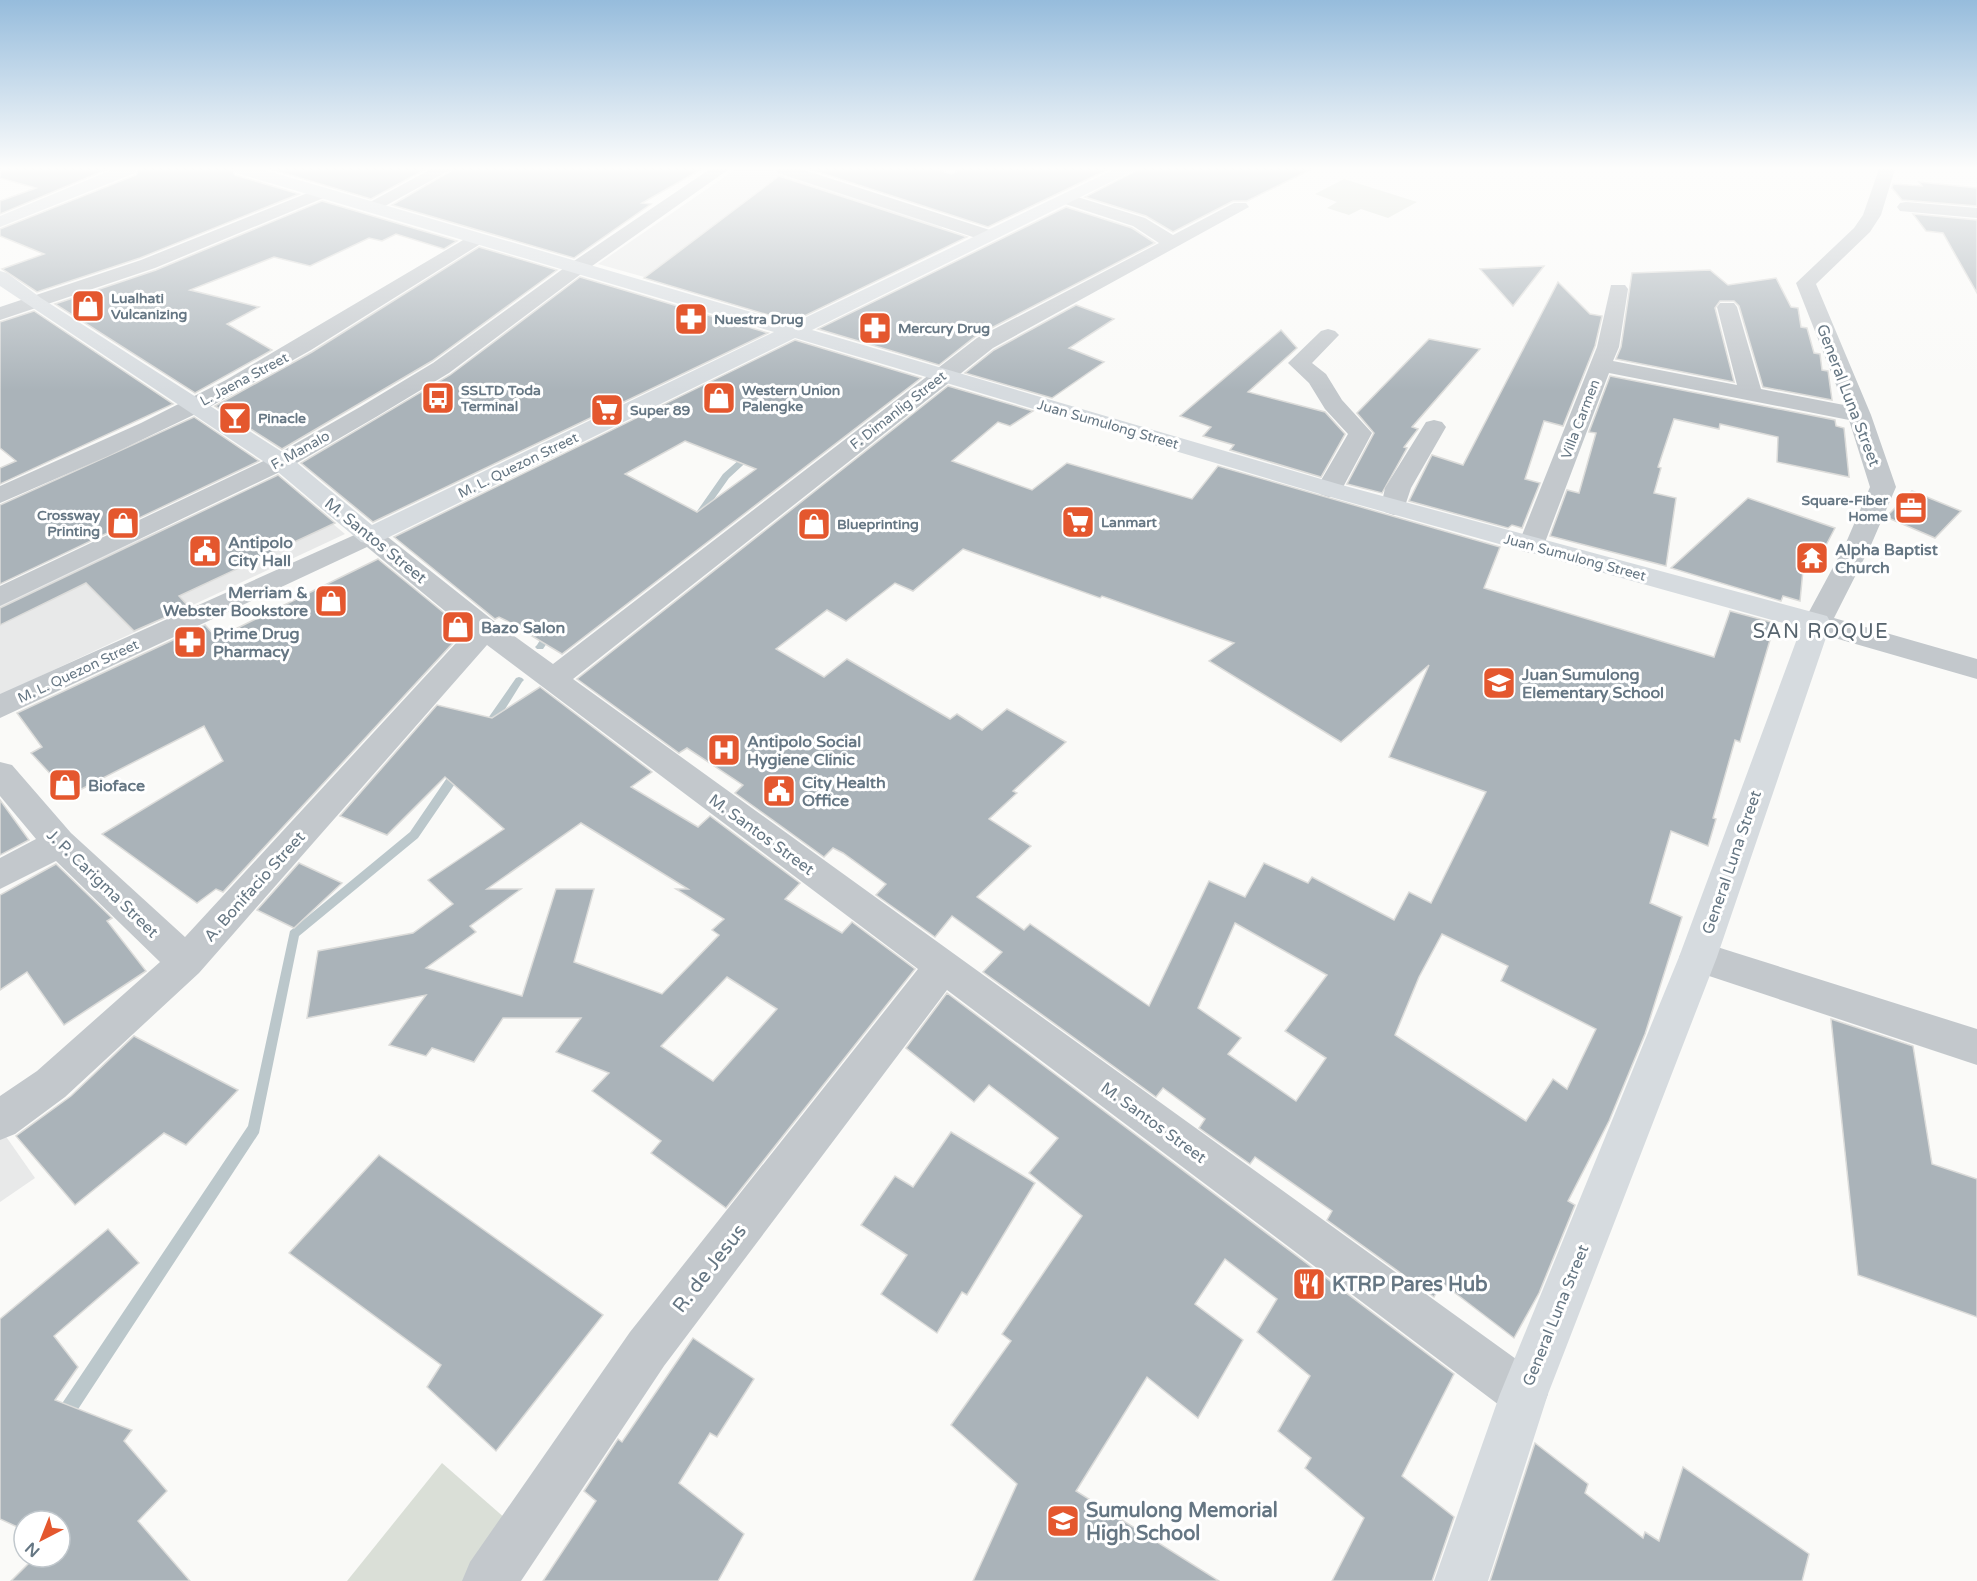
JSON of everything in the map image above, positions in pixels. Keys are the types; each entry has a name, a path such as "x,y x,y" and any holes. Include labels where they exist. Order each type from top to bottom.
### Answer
{"main road":[{"name":"Juan Sumulong Street","path":"489,243 578,267 1329,489 1818,623"},
{"name":"M. L. Quezon Street","path":"370,536 975,243"},
{"name":"M. Santos Street","path":"0,277 34,302 281,462 370,536"},
{"name":"General Luna Street","path":"1461,1581 1524,1394 1698,957 1818,623"}],"street":[{"path":"0,314 148,264 199,243"},
{"name":"L. Jaena Street","path":"0,495 195,405 332,330 469,243"},
{"name":"F. Manalo","path":"0,597 281,462 441,368 613,243"},
{"name":"F. Dimanlig Street","path":"554,678 986,343 1172,243"},
{"name":"General Luna Street","path":"1818,623 1858,545 1883,487 1859,415 1806,283 1849,243"},
{"name":"Villa Carmen","path":"1531,545 1612,334 1618,289"},
{"path":"1727,307 1751,395"},
{"path":"1328,335 1299,363 1318,380 1333,404 1360,433 1329,489"},
{"path":"1601,365 1859,415"},
{"path":"1395,507 1398,488 1434,427"},
{"name":"M. Santos Street","path":"370,536 485,629 554,678 719,803 1524,1394"},
{"name":"M. L. Quezon Street","path":"0,707 370,536"},
{"name":"Juan Sumulong Street","path":"1818,623 1977,669"},
{"name":"A. Bonifacio Street","path":"0,1120 51,1084 186,962 485,629"},
{"name":"J. P. Carigma Street","path":"0,774 59,843 186,962"},
{"path":"0,875 59,843"},
{"path":"1698,957 1977,1047"},
{"name":"R. de Jesus","path":"489,1581 647,1349 943,966"}],"shaded area":[{"path":"629,243 944,243 945,248 793,319 598,264"},
{"path":"277,477 345,534 0,695 0,603"},
{"path":"0,1128 35,1178 0,1202"},
{"path":"442,1463 513,1525 472,1581 347,1581"}],"building":[{"path":"17,243 178,243 140,258 37,292 2,269 44,254"},
{"path":"221,243 359,243 310,266 274,257 190,290 259,307 227,324 272,350 195,393 55,304 156,270"},
{"path":"424,243 454,243 444,249"},
{"path":"522,243 596,243 574,258"},
{"path":"691,243 955,243 792,322 644,278"},
{"path":"993,243 1155,243 976,336 939,365 818,329"},
{"path":"1949,243 1977,243 1977,293"},
{"path":"479,247 557,270 432,361 282,449 215,406 312,352"},
{"path":"1544,266 1513,306 1480,269"},
{"path":"1710,270 1728,285 1776,278 1791,307 1798,308 1801,327 1807,328 1814,353 1820,354 1822,370 1828,371 1832,400 1763,387 1739,306 1734,301 1720,301 1715,308 1734,382 1616,359 1621,347 1632,273"},
{"path":"580,277 768,333 373,522 301,463 450,375"},
{"path":"1558,282 1590,314 1602,316 1595,346 1563,426 1544,421 1525,479 1540,483 1522,528 1512,525 1508,528 1409,501 1432,455 1463,465"},
{"path":"1076,305 1114,319 1069,348 1104,362 1052,398 965,373 994,350"},
{"path":"34,311 173,404 0,484 0,468 16,461 0,448 0,322"},
{"path":"1281,330 1297,348 1248,392 1325,412 1345,434 1321,477 1230,450 1234,445 1203,436 1211,427 1180,416"},
{"path":"1429,339 1480,349 1412,427 1418,429 1404,447 1407,448 1382,493 1347,484 1374,433 1357,413"},
{"path":"795,340 921,378 562,654 507,621 499,617 495,619 394,537","holes":["685,441 756,469 697,512 625,474"]},
{"path":"1610,376 1835,420 1836,426 1844,428 1849,477 1777,462 1778,437 1720,424 1719,429 1674,419 1658,467 1661,468 1654,493 1676,498 1666,566 1550,536 1567,490 1579,493 1596,433 1589,432"},
{"path":"948,386 1033,411 1010,426 998,422 952,461 1032,490 1067,463 1192,499 1218,466 1500,547 1484,588 1714,657 1730,611 1775,623 1740,742 1735,740 1713,818 1716,819 1708,846 1671,831 1650,903 1682,917 1645,1034 1609,1121 1568,1201 1575,1205 1539,1293 1514,1338 1442,1283 1434,1297 1327,1220 1332,1211 1255,1157 1250,1164 1199,1128 1205,1119 1163,1088 1156,1097 983,972 1002,952 952,916 935,937 876,895 886,884 843,853 833,848 824,857 735,793 743,785 687,748 679,753 577,679","holes":["963,549 1234,643 1209,661 1341,742 1429,665 1389,757 1486,792 1431,903 1409,892 1394,920 1312,877 1308,883 1264,863 1245,897 1209,881 1149,1006 1030,924 1024,930 977,897 1031,846 989,819 1017,793 1013,791 1066,742 1007,709 982,730 957,714 950,719 847,659 824,677 776,649 827,610 846,621 895,583 913,591","1235,923 1327,975 1285,1031 1326,1058 1296,1101 1228,1054 1241,1038 1198,1008","1442,934 1508,966 1501,981 1596,1029 1567,1089 1553,1079 1526,1121 1395,1035 1419,977"]},
{"path":"194,417 259,461 0,584 0,505"},
{"name":"Antipolo City Hall","path":"278,475 335,523 179,596 189,607 134,631 86,583 0,625 0,608"},
{"path":"1912,491 1961,511 1935,538 1886,517"},
{"path":"1748,498 1835,528 1812,572 1803,570 1800,601 1783,596 1781,601 1671,568"},
{"path":"378,559 465,630 223,892 216,889 197,903 102,834 223,761 204,726 70,795 31,753 42,747 17,713 205,625 217,638"},
{"path":"540,687 652,772 631,787 698,827 710,816 800,883 785,899 842,933 852,922 915,969 726,1208 651,1153 661,1141 592,1091 609,1073 556,1052 581,1018 503,1018 474,1062 432,1048 426,1056 389,1045 426,995 307,1018 318,951 413,933 453,904 428,880 504,829 445,777 387,835 340,816 437,705 492,718","holes":["581,823 688,889 676,889 724,919 712,930 719,935 662,994 574,962 594,889 556,889 522,996 426,968 476,932 470,926 521,889 487,889","727,977 777,1009 713,1081 661,1046"]},
{"path":"0,800 29,840 0,855"},
{"path":"299,863 342,883 294,928 257,910"},
{"path":"56,864 112,918 107,921 146,971 64,1025 27,972 0,990 0,895"},
{"path":"947,993 1454,1374 1402,1476 1454,1517 1432,1581 1332,1581 1364,1518 1305,1468 1311,1458 1278,1431 1310,1376 1257,1332 1277,1299 1225,1259 1195,1304 1243,1340 1198,1418 1147,1377 1076,1491 1219,1581 973,1581 1017,1484 951,1425 1011,1341 1002,1334 1082,1216 1029,1173 1058,1138 989,1085 974,1102 906,1048"},
{"path":"1831,1019 1913,1046 1932,1164 1977,1179 1977,1317 1858,1275"},
{"path":"134,1036 238,1090 186,1145 164,1133 75,1205 16,1136 71,1096"},
{"path":"951,1132 1035,1183 967,1295 962,1292 937,1333 881,1294 907,1255 861,1225 895,1176 913,1187"},
{"path":"379,1155 603,1315 496,1451 427,1387 441,1365 289,1253"},
{"path":"108,1229 139,1263 54,1336 78,1367 55,1400 132,1430 124,1441 167,1491 138,1521 190,1581 11,1581 23,1569 72,1569 72,1509 12,1509 12,1524 0,1519 0,1319"},
{"path":"693,1338 754,1379 717,1437 710,1433 679,1483 744,1534 718,1581 543,1581 596,1501 584,1491 618,1439 622,1442"},
{"path":"1535,1443 1588,1484 1585,1493 1643,1538 1645,1532 1659,1541 1683,1467 1809,1554 1802,1581 1490,1581"}],"waterway":[{"path":"697,517 726,476 751,454"},
{"path":"540,647 550,631"},
{"path":"488,727 519,680"},
{"path":"63,1417 254,1128 294,934 414,835 457,772"}],"place":[{"name":"Lualhati Vulcanizing","path":"88,306"},
{"name":"Nuestra Drug","path":"691,319"},
{"name":"Mercury Drug","path":"875,328"},
{"name":"SSLTD Toda Terminal","path":"438,398"},
{"name":"Western Union Palengke","path":"719,398"},
{"name":"Super 89","path":"607,410"},
{"name":"Pinacle","path":"235,418"},
{"name":"Square-Fiber Home","path":"1911,508"},
{"name":"Lanmart","path":"1078,522"},
{"name":"Crossway Printing","path":"123,523"},
{"name":"Blueprinting","path":"814,524"},
{"name":"Antipolo City Hall","path":"205,551"},
{"name":"Alpha Baptist Church","path":"1812,558"},
{"name":"Merriam & Webster Bookstore","path":"331,601"},
{"name":"Bazo Salon","path":"458,627"},
{"name":"Prime Drug Pharmacy","path":"190,642"},
{"name":"Juan Sumulong Elementary School","path":"1499,683"},
{"name":"Antipolo Social Hygiene Clinic","path":"724,750"},
{"name":"Bioface","path":"65,785"},
{"name":"City Health Office","path":"779,791"},
{"name":"KTRP Pares Hub","path":"1309,1284"},
{"name":"Sumulong Memorial High School","path":"1063,1521"}],"district":[{"name":"SAN ROQUE","path":"1821,631"}]}
